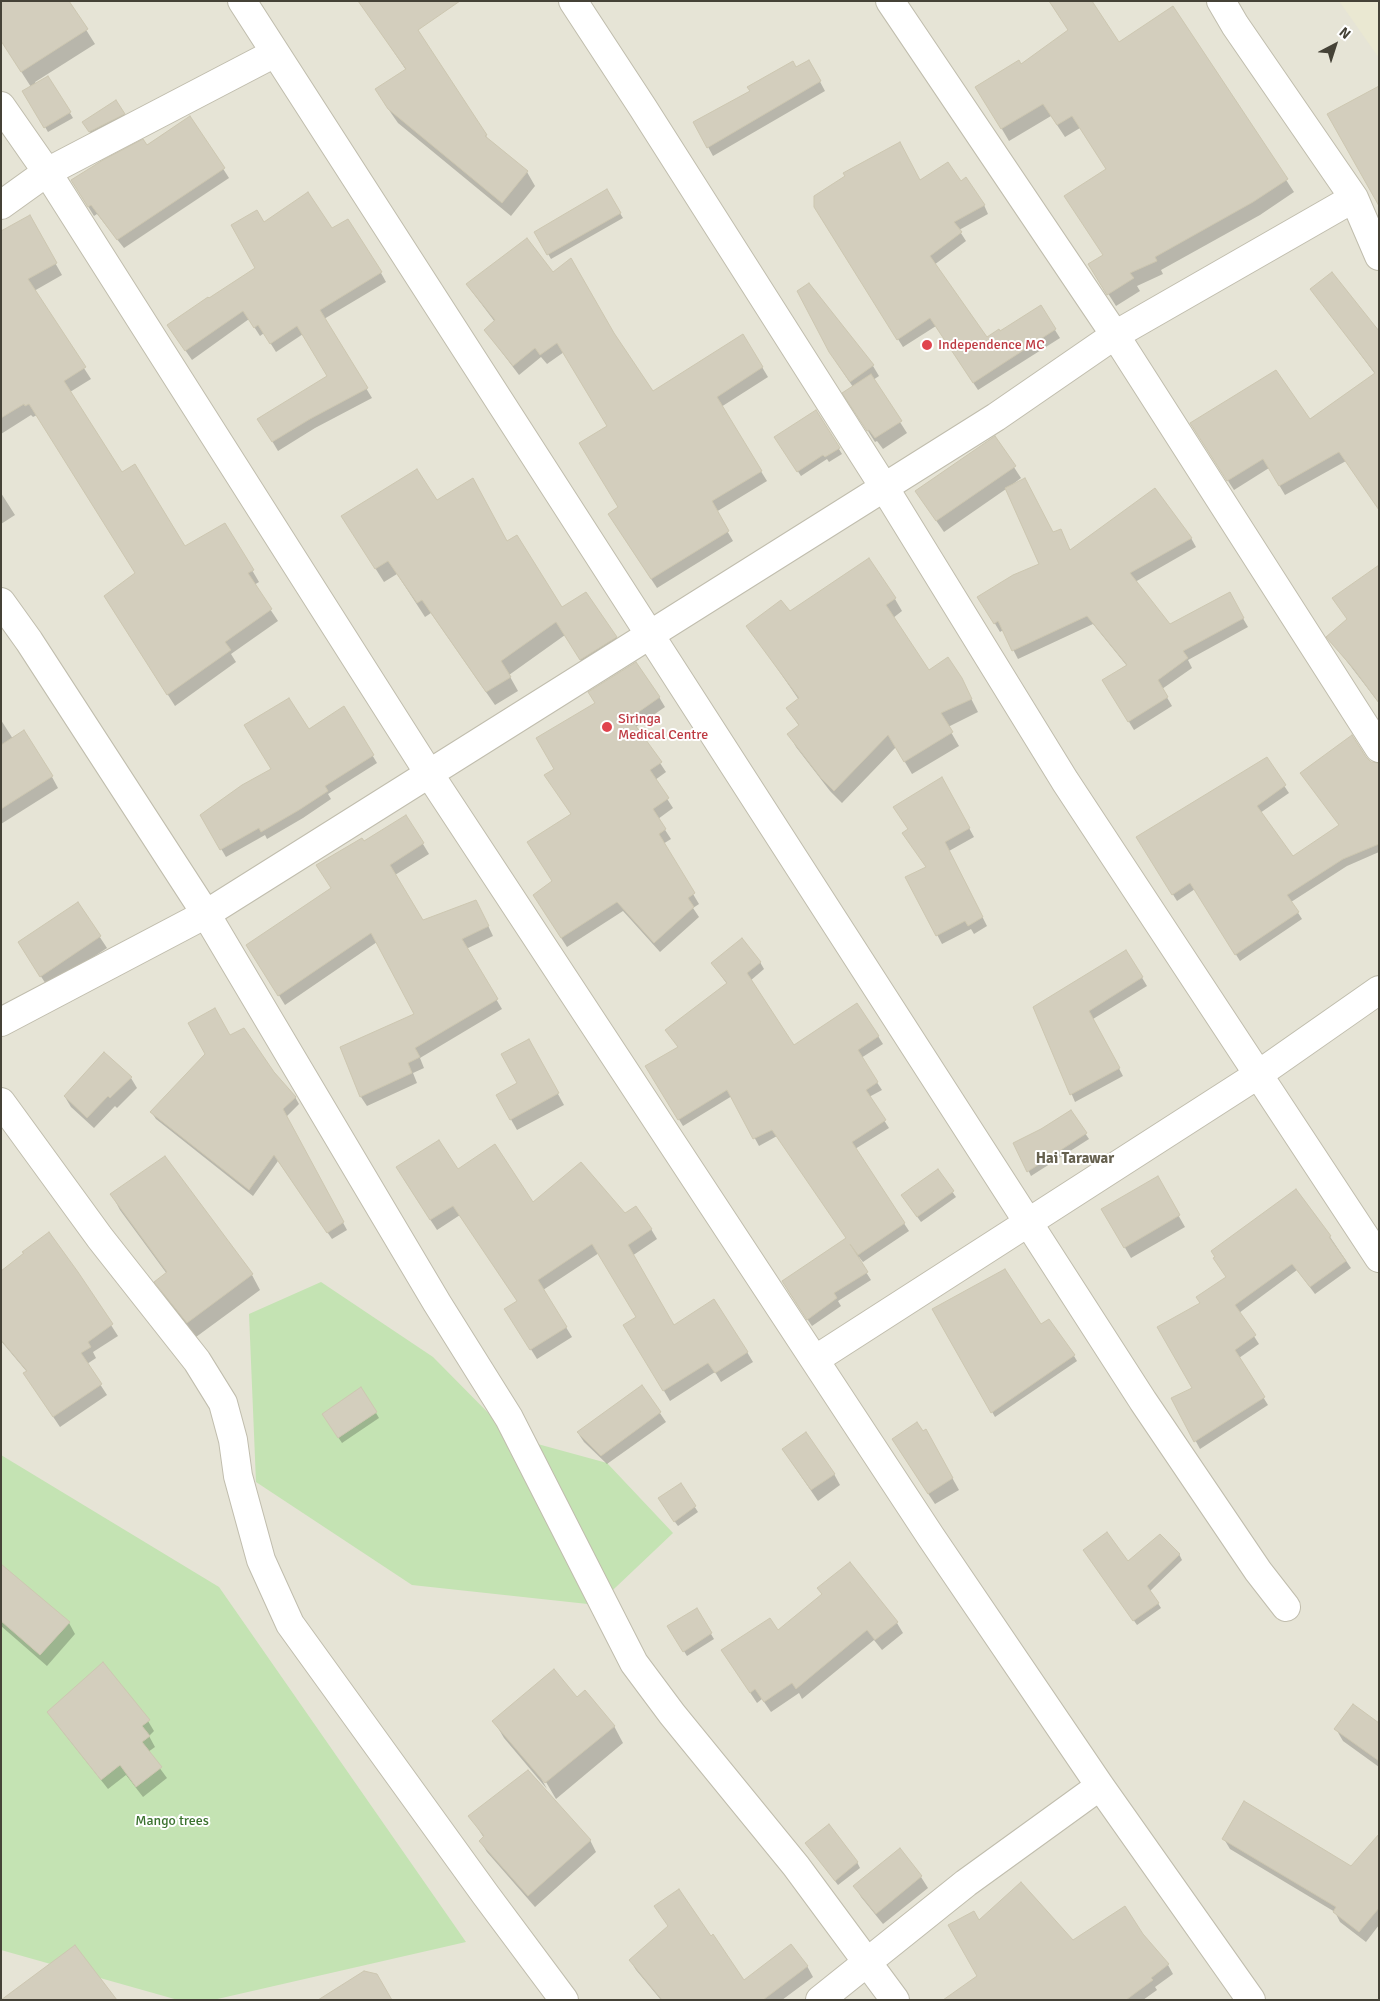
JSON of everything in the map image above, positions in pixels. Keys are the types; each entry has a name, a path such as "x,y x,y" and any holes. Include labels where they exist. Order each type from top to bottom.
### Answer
{"street":[{"path":"242,1 1028,1223 1195,1479 1258,1571 1286,1607"},
{"path":"573,1 884,487 1065,781 1379,1258"},
{"path":"890,1 1115,335 1379,748"},
{"path":"1221,1 1235,25 1354,198 1379,256"},
{"path":"1,204 47,172 275,53"},
{"path":"1,106 47,172 430,774 816,1359 931,1537 1100,1786 1251,2000"},
{"path":"1,1022 206,914 996,417 1115,335 1354,198"},
{"path":"1,602 29,641 206,914 437,1303 509,1418 634,1662 672,1714 796,1866 895,2000"},
{"path":"816,1359 1259,1074 1379,990"},
{"path":"1,1102 100,1238 197,1361 223,1404 233,1440 238,1476 261,1560 290,1624 564,2000"},
{"path":"820,2000 966,1884 1100,1786"}],"shaded area":[{"path":"1,1 1379,1 1379,2000 1,2000"},
{"path":"1339,1 1379,1 1379,58"}],"green space":[{"path":"321,1282 433,1357 512,1437 607,1463 673,1533 597,1605 412,1585 256,1482 249,1314"},
{"name":"Mango trees","path":"1,1455 219,1587 466,1942 213,2000 178,2000 1,1950"}],"building":[{"path":"1,1 69,1 88,29 21,72 1,41"},
{"path":"358,1 460,1 418,30 487,135 485,136 528,171 502,203 388,109 375,89 406,69"},
{"path":"1049,1 1092,1 1119,42 1173,6 1288,179 1253,202 1155,257 1157,261 1130,273 1134,278 1107,295 1088,264 1103,255 1064,196 1106,169 1072,116 1057,125 1043,104 1001,129 975,87 1019,60 1021,64 1068,30"},
{"path":"809,60 821,81 707,148 693,122 750,91 747,87 793,61 796,67"},
{"path":"48,76 71,112 44,128 22,91"},
{"path":"1379,86 1379,206 1327,114"},
{"path":"116,100 125,114 89,132 82,122"},
{"path":"190,116 225,168 117,240 91,205 88,207 71,180 103,160 143,139 147,145"},
{"path":"900,142 920,180 948,162 961,181 966,177 985,205 954,222 962,232 930,256 987,337 1041,305 1056,329 973,383 930,318 897,340 814,207 814,196 845,176 843,173"},
{"path":"607,189 621,213 547,255 534,232"},
{"path":"308,192 332,228 348,219 382,272 320,310 368,388 272,442 257,419 327,376 297,326 270,344 258,325 254,328 243,311 185,351 167,325 255,268 231,225 257,210 264,222"},
{"path":"30,215 57,263 28,279 86,367 64,381 122,472 135,464 185,546 225,523 254,570 248,573 272,609 225,642 231,650 167,695 104,596 135,573 29,404 25,406 24,404 1,418 1,231"},
{"path":"527,238 553,272 571,258 614,333 653,391 743,334 763,367 717,397 762,471 712,501 729,531 651,579 608,514 618,507 579,443 607,426 557,343 540,355 535,348 513,366 484,330 495,320 466,284"},
{"path":"1332,272 1379,331 1379,510 1339,452 1279,486 1263,459 1227,481 1190,423 1276,370 1310,419 1375,373 1310,289"},
{"path":"809,283 874,365 850,382 829,352 797,291"},
{"path":"871,374 902,421 875,438 869,430 867,431 842,393"},
{"path":"816,410 840,448 825,457 823,455 797,472 774,437"},
{"path":"995,436 1016,466 936,521 915,491"},
{"path":"417,469 437,500 473,478 507,541 517,535 562,607 586,592 617,637 580,660 556,622 501,661 511,677 486,692 422,600 417,603 388,561 375,569 341,516"},
{"path":"1025,478 1053,532 1061,529 1070,550 1155,488 1192,538 1130,573 1170,624 1230,592 1244,618 1183,651 1188,658 1158,680 1168,697 1128,722 1102,680 1127,665 1087,616 1012,651 998,621 994,624 977,597 1013,575 1039,564 1005,488"},
{"path":"869,558 896,598 886,605 929,670 948,657 962,678 972,699 941,713 953,732 904,762 888,735 834,791 821,778 787,734 799,725 786,708 799,698 746,626 781,600 790,611"},
{"path":"1379,565 1379,703 1353,668 1326,637 1347,619 1332,598"},
{"path":"636,662 660,697 630,718 662,762 650,770 669,798 653,809 666,829 659,834 695,893 688,898 694,907 654,943 617,902 561,938 533,895 552,881 527,842 571,814 544,775 554,769 536,738 595,703 588,692"},
{"path":"289,698 309,729 344,706 374,755 325,786 328,791 299,810 261,832 259,828 220,850 200,815 242,785 271,769 244,725"},
{"path":"24,730 53,776 1,809 1,745"},
{"path":"1352,735 1366,757 1371,762 1379,763 1379,844 1343,859 1287,895 1299,912 1235,955 1190,883 1172,895 1136,837 1267,757 1286,785 1257,806 1293,856 1339,825 1300,773"},
{"path":"942,777 970,828 945,842 983,917 968,926 965,921 936,936 905,877 926,867 902,833 908,829 893,807"},
{"path":"406,815 424,843 390,865 423,920 476,900 489,926 462,939 498,999 415,1048 420,1057 408,1063 412,1073 360,1097 340,1047 414,1014 371,933 278,996 246,945 331,888 316,865 362,838 364,841"},
{"path":"78,902 101,936 40,977 18,942"},
{"path":"742,938 761,962 747,973 794,1045 857,1003 879,1036 858,1050 878,1082 866,1090 886,1120 852,1142 905,1223 858,1255 850,1244 868,1272 834,1293 837,1298 807,1320 782,1281 846,1238 772,1130 753,1139 727,1090 678,1120 645,1066 678,1047 665,1030 727,983 711,963"},
{"path":"1126,950 1143,977 1089,1011 1120,1068 1070,1095 1033,1007"},
{"path":"215,1008 230,1035 244,1028 274,1072 296,1097 283,1109 344,1222 327,1233 274,1155 249,1190 150,1112 205,1054 188,1023"},
{"path":"529,1039 559,1093 510,1120 496,1095 517,1083 501,1054"},
{"path":"104,1052 132,1077 110,1098 108,1096 87,1118 64,1096"},
{"path":"1071,1110 1087,1133 1027,1172 1013,1143 1041,1129"},
{"path":"439,1140 458,1169 495,1144 533,1202 581,1162 625,1213 636,1206 652,1229 628,1245 674,1325 714,1299 748,1352 715,1373 708,1363 663,1391 623,1325 636,1317 592,1244 538,1280 567,1327 530,1350 504,1309 517,1301 453,1206 430,1220 396,1167"},
{"path":"165,1156 253,1274 187,1323 154,1282 167,1272 110,1194"},
{"path":"938,1169 954,1191 917,1217 901,1195"},
{"path":"1158,1176 1180,1215 1124,1248 1101,1209"},
{"path":"1296,1189 1331,1236 1329,1237 1346,1261 1310,1287 1292,1264 1235,1305 1256,1335 1235,1350 1265,1397 1194,1442 1171,1398 1192,1388 1157,1327 1200,1303 1196,1297 1226,1277 1213,1258 1215,1257 1211,1251"},
{"path":"49,1232 113,1324 88,1342 91,1347 81,1353 102,1384 53,1417 23,1373 27,1371 1,1340 1,1271 24,1253 22,1252"},
{"path":"1005,1269 1041,1324 1049,1319 1075,1355 991,1413 932,1309"},
{"path":"642,1385 661,1412 601,1456 577,1432"},
{"path":"361,1387 377,1412 338,1438 322,1414"},
{"path":"917,1422 923,1431 926,1429 953,1478 928,1494 892,1439"},
{"path":"806,1432 835,1474 811,1490 782,1449"},
{"path":"681,1483 696,1506 674,1522 658,1498"},
{"path":"1107,1532 1128,1561 1160,1534 1180,1554 1147,1586 1159,1603 1133,1621 1083,1550"},
{"path":"850,1562 898,1622 875,1640 867,1630 796,1689 792,1683 764,1702 755,1689 750,1693 721,1650 770,1618 778,1630 822,1594 817,1588"},
{"path":"1,1564 70,1622 40,1655 1,1621"},
{"path":"697,1608 712,1633 683,1652 667,1626"},
{"path":"103,1662 150,1720 142,1726 150,1736 142,1742 162,1767 136,1787 120,1765 101,1780 47,1712"},
{"path":"554,1669 577,1697 585,1690 615,1726 545,1783 492,1721"},
{"path":"1353,1704 1379,1723 1379,1761 1334,1729"},
{"path":"528,1770 591,1840 528,1896 479,1841 484,1836 468,1816"},
{"path":"1244,1801 1351,1866 1379,1834 1379,1908 1359,1932 1333,1912 1336,1907 1222,1839"},
{"path":"829,1824 858,1862 835,1881 805,1843"},
{"path":"900,1848 922,1876 876,1914 853,1886"},
{"path":"1021,1882 1073,1940 1125,1906 1143,1934 1169,1964 1151,1978 1153,1980 1126,2000 943,2000 977,1976 948,1925 974,1911 979,1920"},
{"path":"679,1889 711,1936 713,1934 744,1980 791,1944 808,1966 763,2000 662,2000 629,1960 668,1926 654,1906"},
{"path":"75,1945 117,2000 1,2000"},
{"path":"364,1971 377,1974 392,2000 318,2000"}],"place":[{"name":"Independence MC","path":"927,345"},
{"name":"Siringa Medical Centre","path":"607,727"}],"district":[{"name":"Hai Tarawar","path":"1075,1159"}]}
